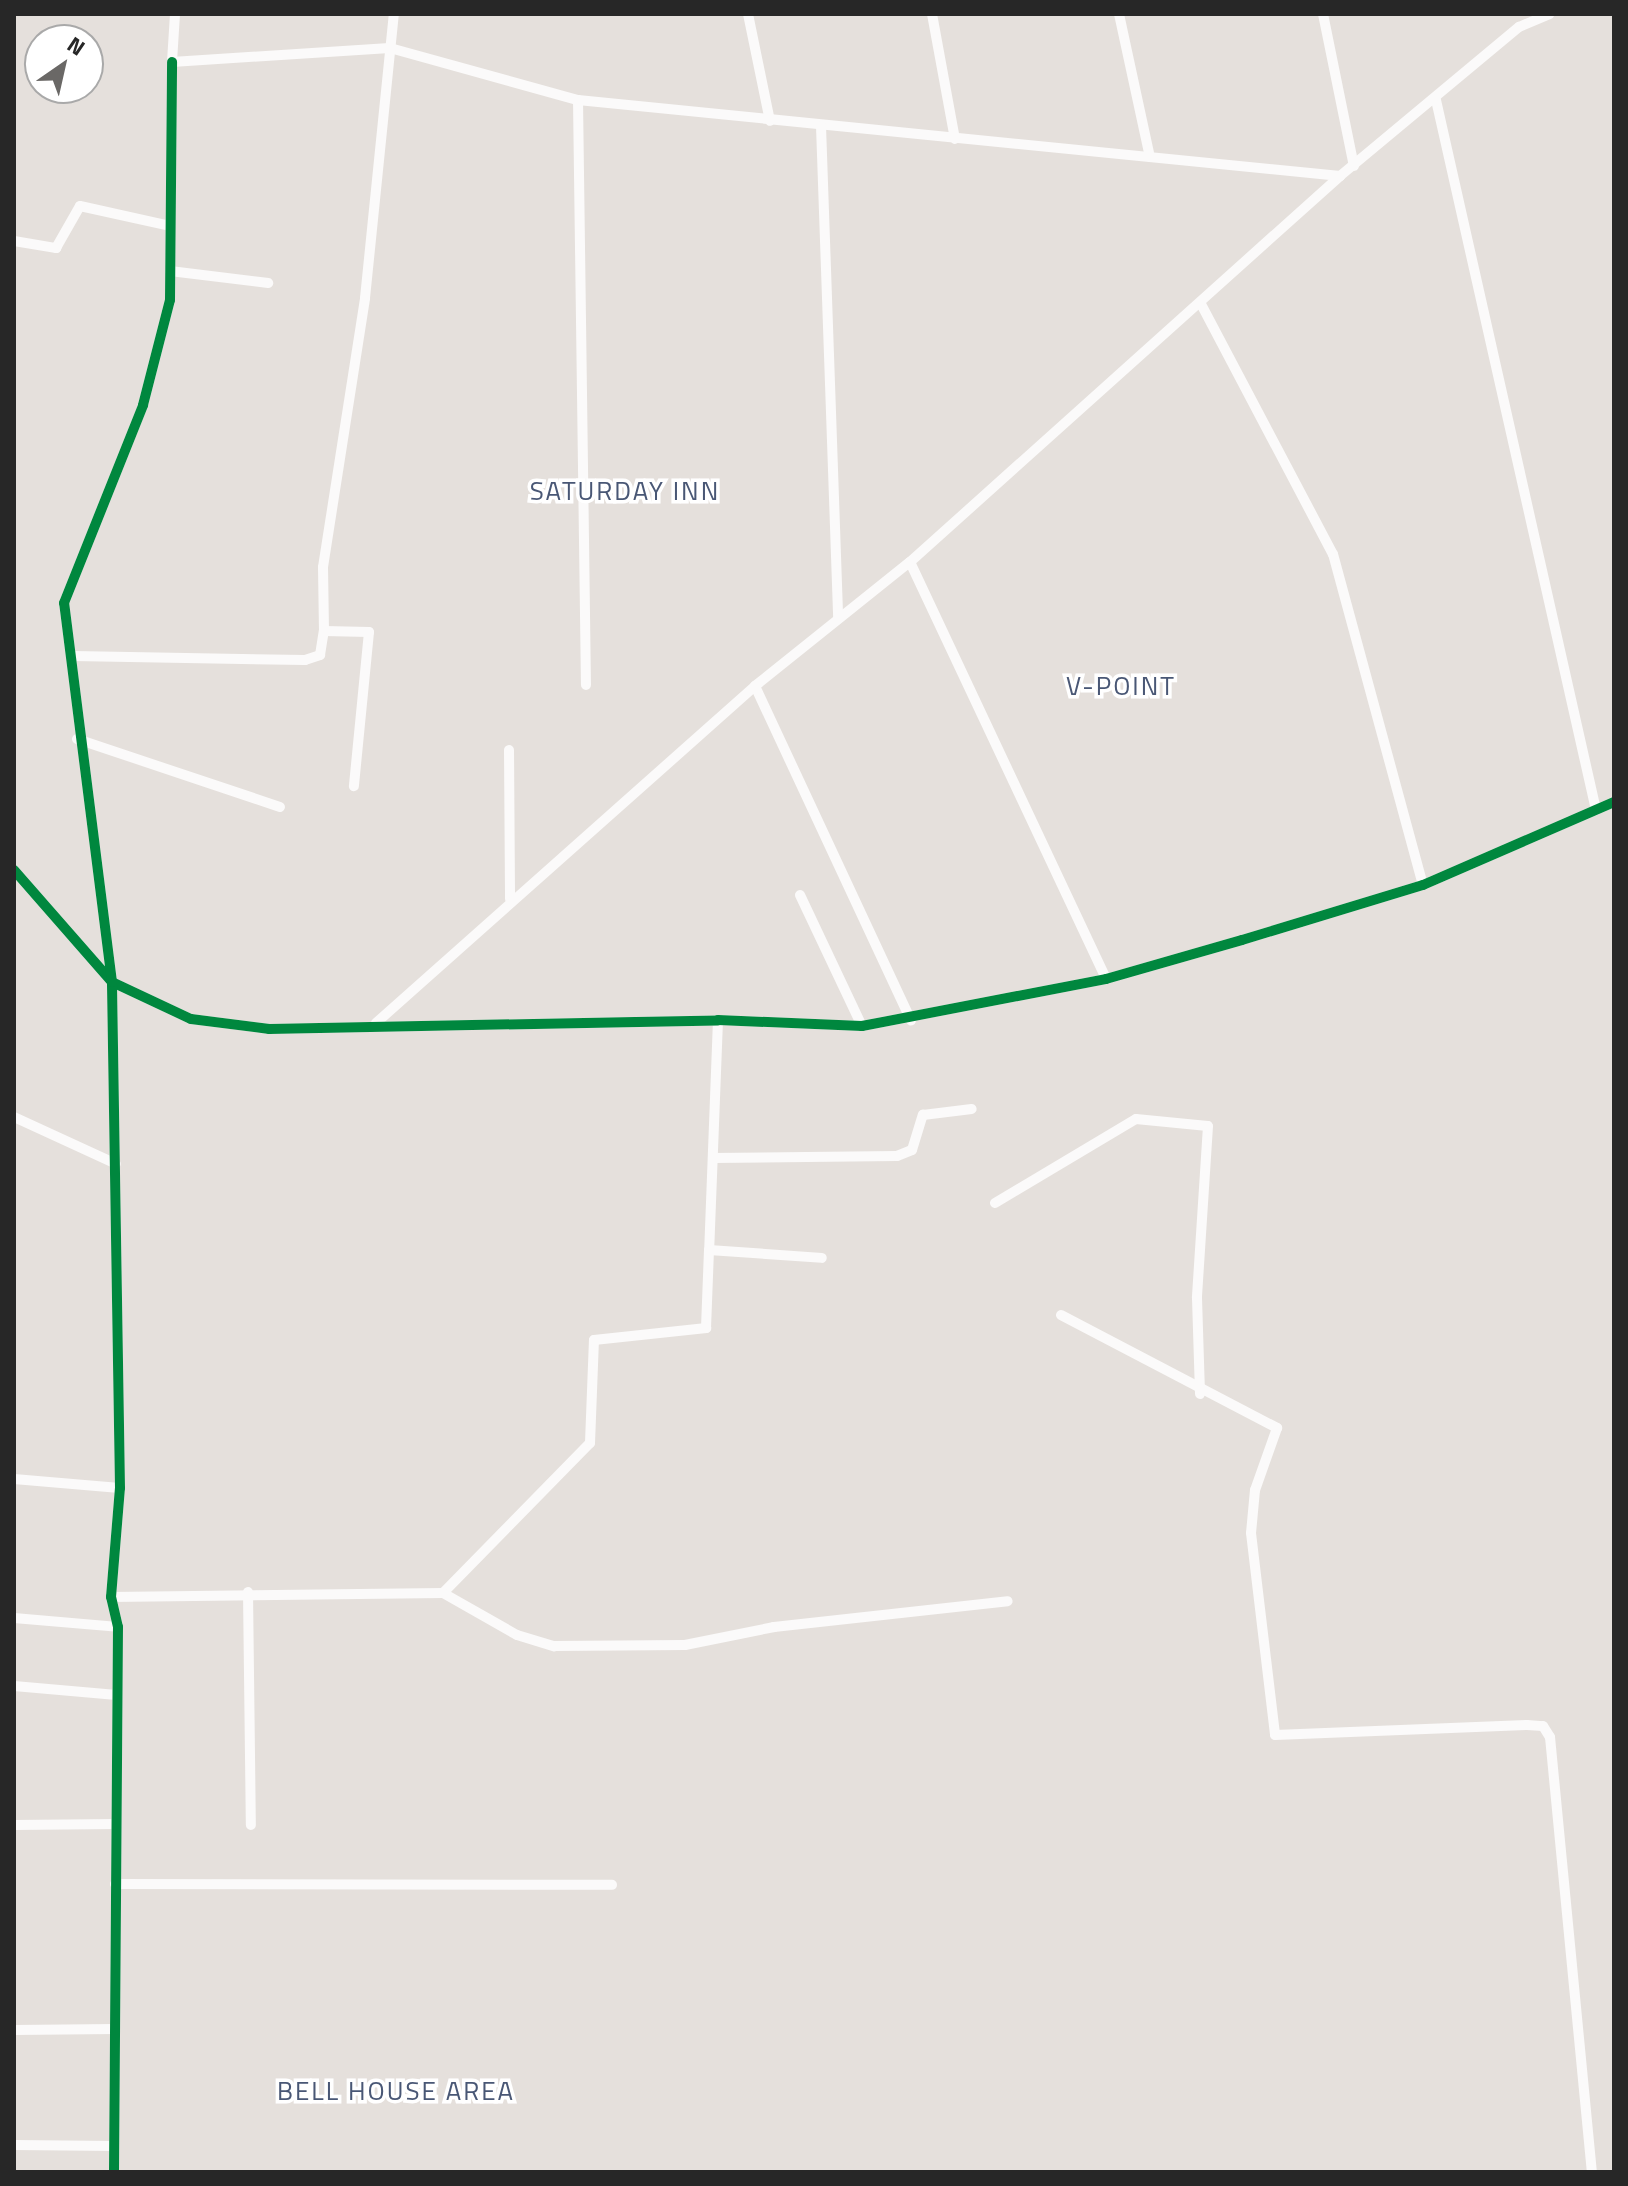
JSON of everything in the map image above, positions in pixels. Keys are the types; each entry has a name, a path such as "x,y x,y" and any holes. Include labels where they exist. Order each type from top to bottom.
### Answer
{"street":[{"path":"114,2172 118,1627 111,1597 120,1488 112,982 77,739 67,588 152,377 170,271 175,14"},
{"path":"73,656 305,660 320,655 324,631 325,553 365,298 394,14"},
{"path":"748,14 770,121"},
{"path":"932,14 955,139"},
{"path":"1119,14 1150,157"},
{"path":"1323,14 1354,166"},
{"path":"376,1023 510,899 755,686 910,562 1340,176 1436,100 1519,27 1549,14"},
{"path":"172,62 390,48 578,100 1340,176"},
{"path":"578,100 586,685"},
{"path":"1436,100 1596,810"},
{"path":"821,126 838,618"},
{"path":"14,241 56,248 80,206 170,226"},
{"path":"170,271 268,283"},
{"path":"1201,304 1333,554 1423,885"},
{"path":"910,562 1106,979"},
{"path":"324,631 361,629 372,639 354,786"},
{"path":"755,686 911,1020"},
{"path":"77,739 280,807"},
{"path":"509,750 510,899"},
{"path":"14,870 112,982 191,1019 269,1029 376,1023 718,1020 862,1026 911,1020 1106,979 1423,885 1614,802"},
{"path":"800,895 862,1026"},
{"path":"443,1593 590,1443 594,1340 706,1328 718,1020"},
{"path":"713,1158 897,1156 912,1150 923,1115 972,1109"},
{"path":"14,1117 116,1164"},
{"path":"995,1203 1136,1119 1208,1126 1197,1298 1200,1394"},
{"path":"709,1250 822,1258"},
{"path":"1061,1315 1200,1394 1277,1428 1255,1490 1251,1533 1275,1735 1527,1725 1543,1726 1550,1737 1592,2172"},
{"path":"14,1479 120,1488"},
{"path":"111,1597 248,1592 443,1593 517,1635 554,1646 685,1645 774,1627 1008,1601"},
{"path":"248,1592 251,1825"},
{"path":"14,1618 118,1627"},
{"path":"14,1686 117,1695"},
{"path":"14,1825 116,1824"},
{"path":"115,1884 612,1885"},
{"path":"14,2030 115,2029"},
{"path":"14,2145 114,2146"}],"cycle path":[{"path":"114,2172 118,1627 111,1597 120,1488 112,982 64,603 143,405 170,300 172,62"},
{"path":"14,870 112,982 191,1019 269,1029 718,1020 862,1026 1106,979 1242,940 1423,885 1614,802"}],"district":[{"name":"SATURDAY INN","path":"625,491"},
{"name":"V-POINT","path":"1121,686"},
{"name":"BELL HOUSE AREA","path":"396,2091"}]}
